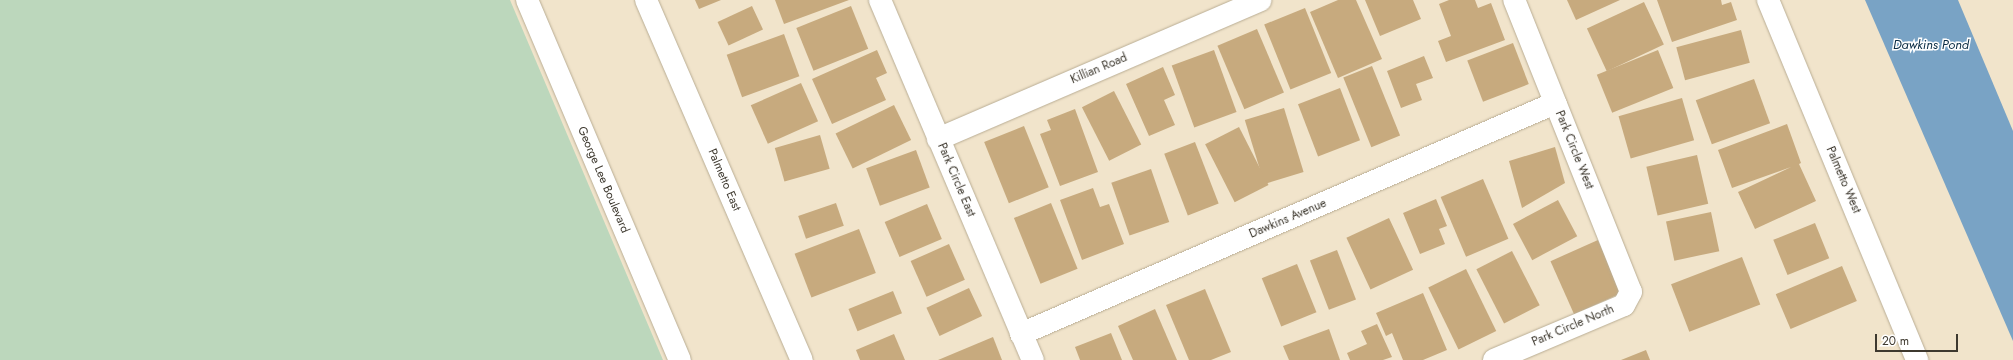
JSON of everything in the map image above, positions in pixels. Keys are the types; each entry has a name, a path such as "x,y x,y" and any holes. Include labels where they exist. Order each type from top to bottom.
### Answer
{"street":[{"name":"George Lee Boulevard","path":"527,0 680,360"},
{"name":"Palmetto East","path":"646,0 802,360"},
{"name":"Park Circle East","path":"880,0 1033,360"},
{"name":"Killian Road","path":"938,139 1260,0"},
{"name":"Park Circle West","path":"1514,0 1631,292 1628,300"},
{"name":"Palmetto West","path":"1768,0 1918,360"},
{"name":"Dawkins Avenue","path":"1021,334 1556,103"},
{"name":"Park Circle North","path":"1494,360 1624,304 1628,300"}],"green space":[{"path":"0,0 510,0 663,360 0,360"}],"water":[{"name":"Dawkins Pond","path":"1865,0 1958,0 2013,131 2013,341"}],"building":[{"path":"695,0 721,0 699,9"},
{"path":"775,0 849,0 784,24"},
{"path":"1338,0 1356,0 1382,59 1338,78 1310,12"},
{"path":"1365,0 1413,0 1421,19 1380,36"},
{"path":"1449,0 1475,0 1478,8 1491,3 1505,40 1446,62 1438,41 1451,36 1439,4"},
{"path":"1567,0 1620,0 1576,20"},
{"path":"1657,0 1721,0 1722,5 1731,2 1737,20 1672,42"},
{"path":"1644,2 1664,45 1607,71 1587,29"},
{"path":"752,6 763,30 729,46 718,22"},
{"path":"851,6 868,49 814,71 796,28"},
{"path":"1305,8 1331,73 1290,89 1264,24"},
{"path":"1257,29 1284,93 1244,109 1217,46"},
{"path":"1741,30 1750,63 1685,80 1676,47"},
{"path":"784,34 799,76 742,97 727,55"},
{"path":"1513,43 1529,84 1483,102 1467,61"},
{"path":"877,50 887,73 876,78 886,100 832,124 812,79"},
{"path":"1214,50 1237,112 1194,127 1172,65"},
{"path":"1658,50 1673,88 1612,113 1597,75"},
{"path":"1424,56 1433,78 1416,84 1422,100 1401,108 1387,71"},
{"path":"1372,66 1400,136 1371,147 1343,78"},
{"path":"1163,67 1175,95 1164,100 1175,125 1149,136 1126,84"},
{"path":"1754,79 1770,123 1712,144 1696,100"},
{"path":"801,83 818,121 768,144 751,105"},
{"path":"1340,88 1360,140 1318,156 1298,104"},
{"path":"1114,91 1141,144 1109,161 1082,107"},
{"path":"1682,98 1694,140 1631,158 1619,116"},
{"path":"894,105 911,140 853,169 836,133"},
{"path":"1284,108 1304,172 1264,184 1245,120"},
{"path":"1075,109 1098,172 1060,186 1040,134 1051,130 1047,120"},
{"path":"1787,124 1801,163 1799,164 1816,201 1755,229 1738,192 1791,167 1732,188 1718,150"},
{"path":"1024,126 1049,187 1009,203 984,142"},
{"path":"1239,127 1269,185 1235,202 1205,144"},
{"path":"820,135 830,169 784,182 775,148"},
{"path":"1195,142 1219,204 1188,215 1164,154"},
{"path":"1555,147 1565,183 1522,208 1509,161"},
{"path":"916,150 930,188 880,206 866,168"},
{"path":"1697,155 1708,204 1658,215 1646,167"},
{"path":"1151,169 1169,222 1130,236 1111,183"},
{"path":"1483,179 1508,239 1466,257 1441,197"},
{"path":"1093,188 1100,207 1109,204 1124,244 1082,260 1060,200"},
{"path":"1436,199 1447,226 1439,229 1445,244 1420,254 1403,213"},
{"path":"1558,200 1577,236 1532,260 1513,224"},
{"path":"836,203 844,226 806,239 798,216"},
{"path":"1051,203 1078,269 1041,284 1014,218"},
{"path":"927,204 942,239 900,257 885,222"},
{"path":"1711,212 1719,251 1674,261 1666,222"},
{"path":"1389,218 1413,270 1370,290 1346,238"},
{"path":"1815,223 1829,258 1788,275 1773,240"},
{"path":"859,229 876,273 811,298 795,254"},
{"path":"1598,240 1622,293 1574,314 1550,261"},
{"path":"949,244 965,280 926,297 911,261"},
{"path":"1337,250 1356,299 1329,310 1310,260"},
{"path":"1512,251 1540,305 1504,324 1476,269"},
{"path":"1742,257 1760,305 1689,332 1671,284"},
{"path":"1297,264 1316,312 1281,326 1262,278"},
{"path":"1842,266 1857,301 1791,329 1776,294"},
{"path":"1466,269 1496,331 1458,349 1428,287"},
{"path":"969,288 982,316 940,336 926,308"},
{"path":"1205,289 1231,352 1211,360 1189,360 1166,305"},
{"path":"893,291 902,313 857,331 848,309"},
{"path":"1423,293 1447,350 1423,360 1403,360 1392,333 1386,336 1376,313"},
{"path":"1155,309 1177,360 1133,360 1118,326"},
{"path":"1377,324 1392,357 1383,360 1350,360 1347,353 1367,344 1361,331"},
{"path":"1329,329 1340,360 1289,360 1283,346"},
{"path":"1111,333 1122,360 1080,360 1075,347"},
{"path":"894,334 905,360 860,360 856,350"},
{"path":"993,337 1002,360 938,360"},
{"path":"1646,350 1650,360 1621,360"}]}
